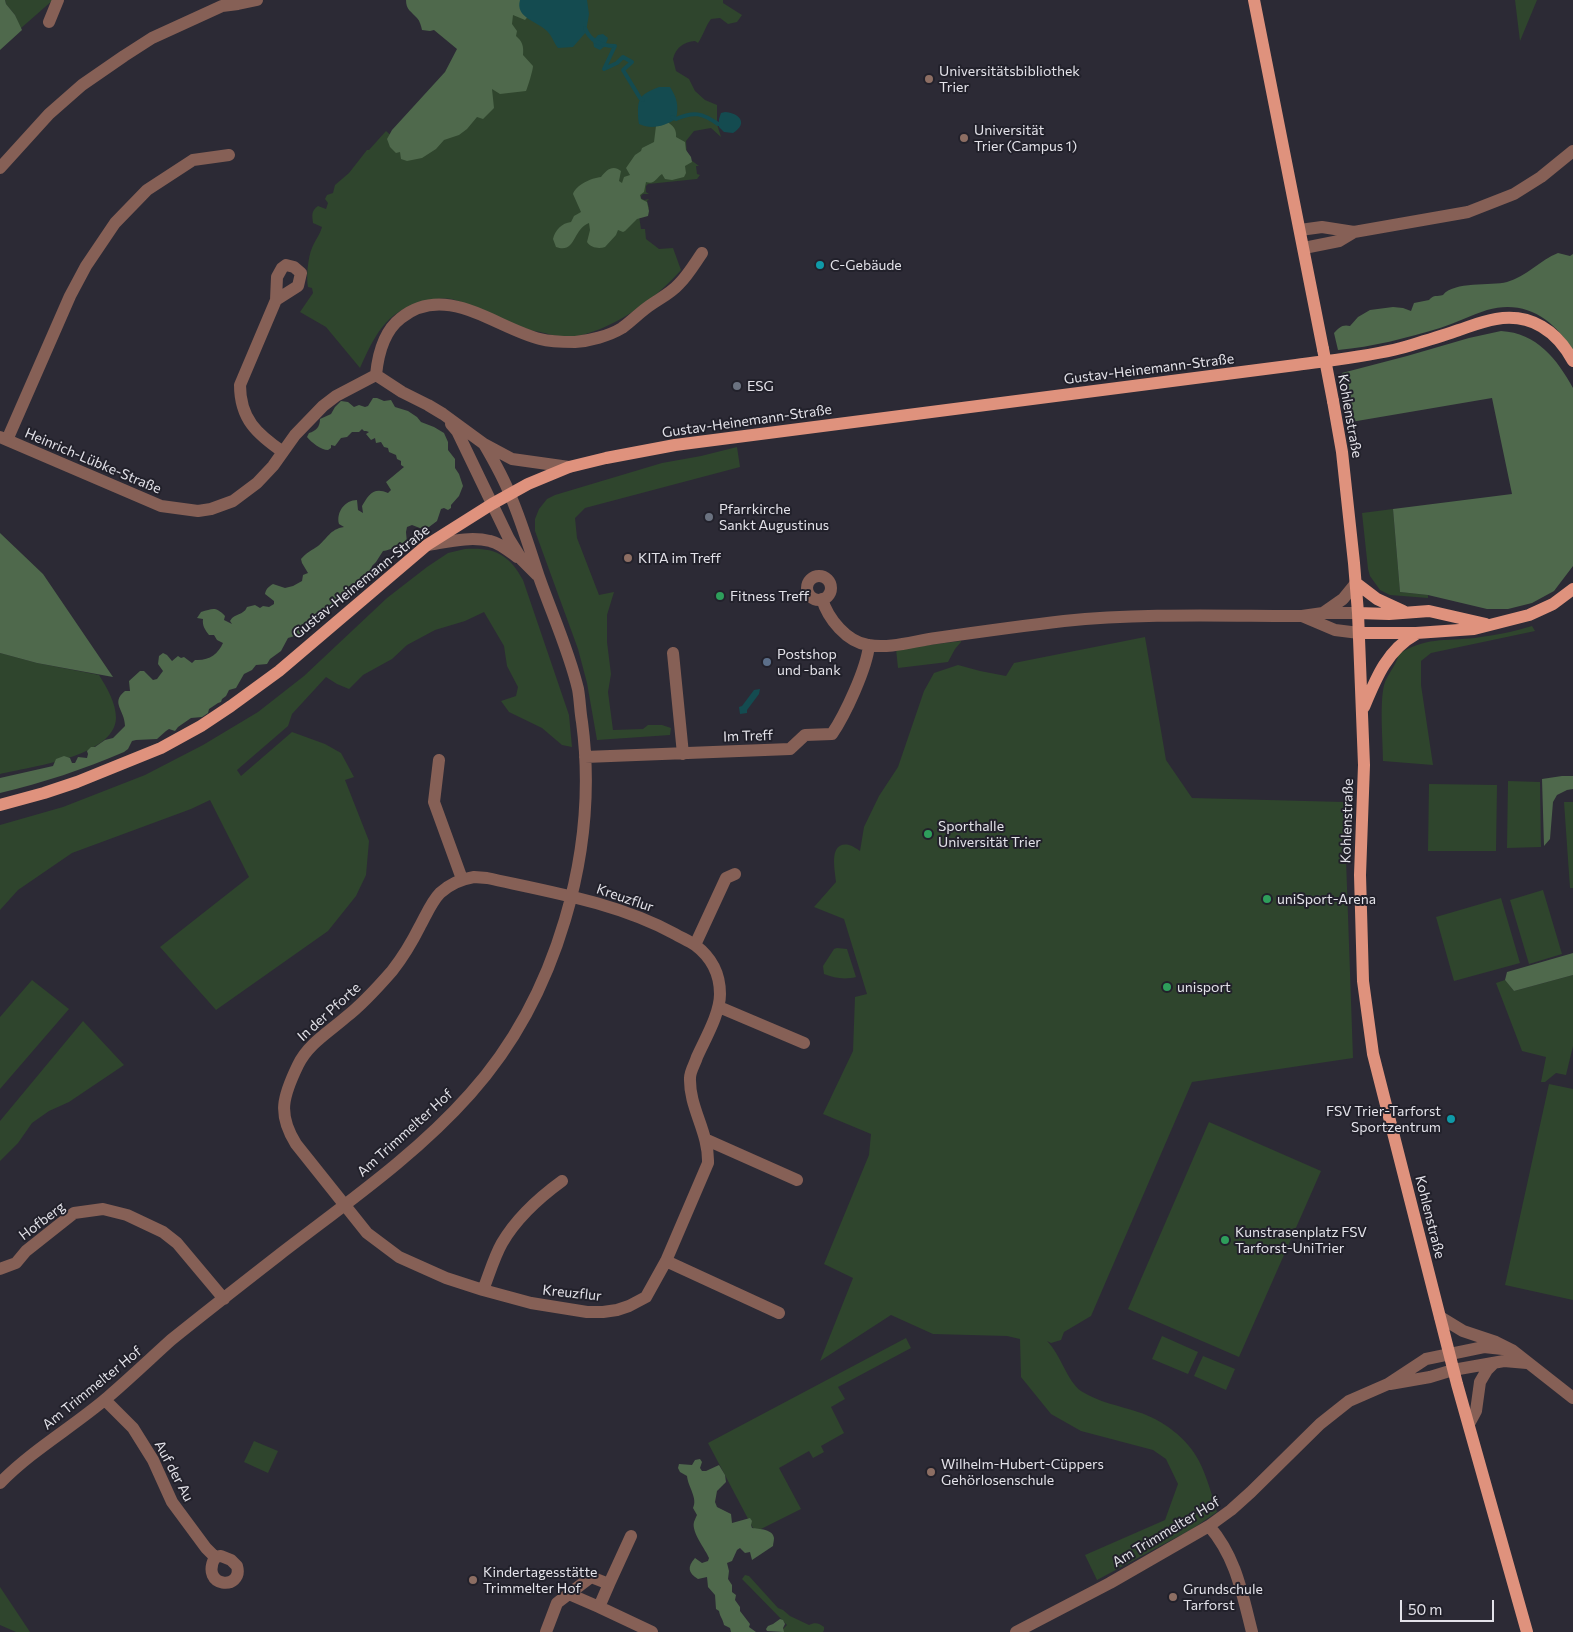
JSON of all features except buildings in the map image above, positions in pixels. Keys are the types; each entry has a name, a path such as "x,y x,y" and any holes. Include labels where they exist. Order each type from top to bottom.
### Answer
{"main road":[{"name":"Kohlenstraße","path":"1254,0 1304,248 1342,452 1356,584 1359,633 1364,765 1360,875 1363,981 1373,1054 1453,1370 1527,1632"},
{"name":"Gustav-Heinemann-Straße","path":"0,805 44,794 77,782 161,748 200,726 232,706 279,671 427,546 492,504 528,484 569,467 606,458 675,446 1359,356 1398,348 1481,322 1502,318 1526,320 1550,331 1562,344 1573,362"},
{"path":"1356,584 1377,599 1408,612"},
{"path":"1359,633 1416,633 1474,629 1530,615 1553,604 1573,589"},
{"path":"1358,614 1434,611 1490,624"},
{"path":"1362,712 1374,681 1387,658 1399,644 1416,633"}],"street":[{"path":"49,22 58,0"},
{"path":"0,168 49,114 82,86 124,56 167,31 222,6 257,0"},
{"path":"1300,230 1332,228 1354,232 1452,215 1483,207 1514,194 1573,151"},
{"path":"4,438 70,296 86,266 116,223 147,190 193,160 229,155"},
{"path":"1304,248 1339,241 1354,232"},
{"path":"569,467 512,459 484,444 443,414 402,392 376,375 377,360 384,341 393,325 411,311 423,306 450,305 474,311 522,333 541,339 576,342 590,339 622,328 679,284 702,253"},
{"path":"276,300 240,385 240,395 244,412 250,424 283,452"},
{"name":"Heinrich-Lübke-Straße","path":"4,438 161,506 198,511 222,506 242,496 266,475 295,435 323,406 336,396 376,375"},
{"path":"443,414 456,431 492,504"},
{"path":"484,444 510,494"},
{"name":"Am Trimmelter Hof","path":"2,1476 105,1400 167,1344 345,1205 432,1132 471,1093 488,1072 519,1026 540,986 558,938 571,896 580,857 587,779 578,689 563,641 510,494"},
{"name":"Am Trimmelter Hof","path":"492,504 509,540 522,560"},
{"name":"Am Trimmelter Hof","path":"427,546 460,540 490,541 522,560 539,577"},
{"path":"1323,613 1343,599 1356,584"},
{"path":"822,600 830,617 845,634 855,641 868,645 892,645 995,629 1104,618 1145,616 1302,616 1323,613 1358,614"},
{"path":"1302,616 1335,630 1359,633"},
{"name":"Im Treff","path":"585,757 790,749 808,734 832,734 846,710 866,659 868,645"},
{"path":"673,653 682,754"},
{"path":"439,760 434,802 462,879"},
{"path":"695,945 726,878 735,874"},
{"name":"In der Pforte","path":"345,1205 300,1150 288,1131 284,1114 288,1090 299,1064 309,1048 374,991 409,947 438,894 449,886 462,879 474,877 487,878 571,896"},
{"name":"Kreuzflur","path":"345,1205 368,1233 399,1257 446,1278 483,1290 523,1301 587,1312 603,1312 630,1306 646,1297 666,1261 706,1171 707,1140 692,1100 690,1077 719,1007 720,991 718,976 708,958 695,945 646,920 571,896"},
{"path":"719,1007 804,1043"},
{"path":"707,1140 797,1180"},
{"path":"483,1290 506,1237 538,1200 562,1181"},
{"name":"Hofberg","path":"0,1269 16,1263 26,1251 74,1213 102,1209 127,1215 163,1232 177,1244 224,1299"},
{"path":"666,1261 779,1312"},
{"path":"1440,1317 1464,1331 1496,1342 1512,1350 1573,1398"},
{"name":"Am Trimmelter Hof","path":"1016,1632 1110,1583 1209,1526 1231,1510 1316,1427 1349,1401 1388,1384 1426,1358 1484,1347 1512,1350"},
{"path":"1469,1424 1476,1411 1480,1382 1494,1362"},
{"name":"Am Trimmelter Hof","path":"1388,1384 1430,1377 1453,1370 1494,1362 1529,1363"},
{"name":"Auf der Au","path":"105,1400 133,1428 153,1460 172,1502 206,1548 215,1557"},
{"path":"1209,1526 1221,1540 1238,1578 1252,1632"},
{"path":"599,1607 631,1536"},
{"path":"546,1632 557,1604 591,1577 609,1584"},
{"path":"569,1594 652,1632"}],"shaded area":[{"path":"0,0 5,0 22,30 0,50"},
{"path":"5,0 53,0 20,29 15,15"},
{"path":"406,0 531,0 530,14 525,20 513,15 512,24 517,31 516,36 522,44 523,55 533,66 526,91 500,94 492,89 494,108 483,119 477,117 459,135 444,140 436,149 422,158 407,161 401,159 400,152 396,153 390,147 387,139 392,130 445,72 457,49 434,30 422,30 418,19 408,8"},
{"path":"483,0 723,0 723,3 742,15 737,22 728,24 720,18 711,19 698,43 695,41 684,44 676,51 673,59 676,71 689,79 695,91 705,100 717,105 717,124 721,137 711,128 694,131 686,141 687,157 699,166 696,166 697,174 700,175 697,179 648,184 646,192 649,194 641,196 644,200 649,199 647,201 649,208 639,216 641,229 645,229 646,239 659,249 673,248 681,270 659,292 631,313 600,329 570,337 555,336 529,330 455,300 438,299 421,302 398,312 382,327 370,346 360,368 326,327 300,312 313,293 312,288 308,287 308,262 322,227 313,223 313,211 318,206 326,209 328,203 325,199 327,195 333,193 335,185 349,173 367,150 386,131 410,152"},
{"path":"520,0 587,0 589,14 586,32 573,47 558,48 547,31 524,15 519,6"},
{"path":"1515,0 1537,0 1520,41"},
{"path":"603,34 608,38 605,46 600,50 594,47 593,41 598,35"},
{"path":"659,87 670,87 676,99 676,119 658,126 649,127 639,124 639,101 643,95"},
{"path":"721,113 734,114 740,119 740,126 733,133 724,132 719,127"},
{"path":"667,122 674,128 676,137 685,142 686,150 691,157 692,162 685,166 686,173 684,177 672,180 665,179 662,174 653,182 646,182 644,192 640,195 641,199 647,202 648,216 637,219 623,232 618,230 605,247 595,248 587,242 590,230 589,223 579,231 567,247 556,247 553,239 557,230 562,225 571,222 574,216 581,212 573,194 577,188 589,180 601,177 607,170 612,168 621,171 619,181 622,183 624,177 630,175 626,168 635,155 642,148 654,142 656,126"},
{"path":"1558,253 1570,256 1573,254 1573,351 1557,330 1547,321 1537,314 1514,307 1487,310 1440,328 1402,339 1338,350 1334,333 1343,326 1350,326 1358,317 1370,310 1393,307 1411,311 1414,303 1443,295 1455,288 1514,280"},
{"path":"1501,331 1525,337 1544,349 1560,367 1573,388 1573,566 1554,591 1532,603 1508,609 1487,609 1428,595 1400,592 1393,509 1512,494 1492,398 1351,422 1342,373"},
{"path":"373,398 384,401 391,400 395,407 408,411 421,422 444,433 448,442 448,450 455,459 455,468 463,486 451,508 448,510 441,509 437,521 425,530 412,525 407,527 407,543 383,551 372,566 371,572 363,576 346,591 343,598 314,625 301,634 288,638 281,651 270,659 267,664 256,665 252,670 244,674 236,688 229,690 221,702 209,709 208,713 202,717 191,718 175,731 169,729 157,739 132,741 124,752 94,764 48,780 0,793 0,778 53,766 56,759 64,756 70,758 72,763 75,763 78,757 87,758 87,751 91,747 95,747 105,740 113,738 125,726 118,703 119,699 125,691 130,691 129,681 140,671 144,671 153,680 157,679 163,671 158,664 159,656 163,653 172,661 178,656 184,657 192,663 195,660 212,656 221,647 223,643 217,640 214,635 209,635 204,627 203,619 197,618 201,612 211,609 219,611 225,616 224,620 232,624 230,621 235,616 244,612 247,607 255,605 260,608 263,606 269,607 274,604 274,601 265,594 267,589 273,584 285,588 302,581 303,575 308,573 301,559 332,532 344,527 339,524 338,520 340,511 345,504 357,500 358,510 363,513 362,506 372,493 383,491 388,493 391,490 386,482 404,467 396,455 389,452 388,448 384,447 381,442 376,443 375,438 371,440 366,434 369,432 362,429 359,432 352,432 347,437 341,438 335,446 331,445 331,448 328,450 322,449 307,437 309,433 317,428 320,419 331,414 341,401 348,402 354,407 359,405 365,407 368,406"},
{"path":"737,447 740,467 585,508 575,518 577,538 599,595 614,592 607,615 607,642 611,674 608,692 613,730 643,729 648,725 662,725 671,728 670,735 597,740 587,683 578,649 535,531 535,519 539,509 547,499 555,495 662,463"},
{"path":"1393,509 1400,592 1428,595 1428,598 1390,595 1380,590 1370,576 1362,513"},
{"path":"0,533 43,574 113,677 37,663 0,653"},
{"path":"465,549 484,549 500,554 512,564 523,580 569,715 572,747 562,745 542,728 509,712 501,701 516,696 518,687 507,666 504,646 484,612 465,621 435,630 407,645 392,659 363,675 349,689 326,677 292,714 288,726 237,770 241,776 292,732 325,744 341,753 354,777 345,780 369,841 366,875 356,896 328,931 216,1010 160,947 249,877 210,800 191,809 72,853 18,890 0,910 0,825 63,807 145,775 203,745 258,712 304,676 387,598 427,567 448,553"},
{"path":"1532,626 1535,631 1431,653 1421,661 1421,685 1433,765 1383,761 1383,689 1397,660 1397,655 1407,649 1426,643 1482,637"},
{"name":"unisport","path":"1145,637 1166,760 1192,798 1344,802 1353,1058 1192,1082 1091,1316 1064,1332 1061,1340 1051,1343 1047,1341 1076,1387 1081,1391 1102,1401 1147,1415 1181,1437 1199,1461 1217,1512 1192,1529 1097,1580 1085,1555 1165,1520 1178,1484 1166,1459 1153,1450 1081,1431 1051,1414 1021,1377 1020,1339 1007,1336 933,1334 891,1315 820,1361 853,1278 824,1264 869,1155 871,1134 823,1114 853,1051 855,997 867,994 844,919 814,907 836,882 834,858 838,847 849,845 860,851 864,827 879,796 898,767 924,691 934,673 958,665 1006,676 1014,663"},
{"path":"961,641 948,662 898,668 896,649"},
{"path":"0,653 37,663 99,675 113,701 116,718 112,731 101,742 86,751 68,758 0,774"},
{"path":"760,689 759,694 747,710 747,713 740,714 739,707 742,706 754,690"},
{"path":"1573,776 1573,789 1557,795 1553,802 1550,839 1544,846 1542,779"},
{"path":"1508,781 1540,782 1541,847 1507,848"},
{"path":"1429,784 1497,785 1496,851 1428,851"},
{"path":"1564,802 1573,802 1573,888 1570,888"},
{"path":"1543,890 1562,954 1529,964 1510,900"},
{"path":"1501,898 1520,963 1454,981 1436,917"},
{"path":"834,949 847,949 856,977 840,978 824,974 823,966"},
{"path":"1573,953 1573,975 1514,991 1505,980 1507,972"},
{"path":"1573,975 1573,1046 1566,1075 1556,1073 1545,1082 1541,1082 1546,1057 1522,1051 1496,983 1505,980 1514,991"},
{"path":"32,980 69,1009 0,1089 0,1017"},
{"path":"83,1021 124,1065 69,1102 49,1111 32,1123 18,1143 0,1161 0,1121"},
{"path":"1549,1084 1573,1089 1573,1300 1505,1285"},
{"name":"Kunstrasenplatz FSV Tarforst-UniTrier","path":"1209,1122 1321,1171 1239,1357 1128,1309"},
{"path":"1162,1336 1198,1352 1188,1374 1152,1359"},
{"path":"906,1338 911,1348 838,1387 845,1399 831,1407 844,1433 821,1446 824,1452 813,1458 809,1451 779,1468 801,1509 755,1532 708,1443"},
{"path":"1203,1356 1235,1369 1226,1390 1194,1376"},
{"path":"254,1441 278,1451 268,1473 244,1462"},
{"path":"700,1459 702,1471 719,1465 725,1475 726,1482 717,1491 715,1502 717,1507 731,1514 732,1523 750,1518 752,1528 765,1530 771,1533 774,1538 773,1546 752,1560 750,1552 745,1553 740,1548 737,1550 732,1561 727,1563 728,1579 732,1585 732,1592 736,1595 735,1600 740,1607 740,1611 750,1624 749,1627 756,1632 731,1632 730,1628 724,1625 719,1611 716,1609 715,1595 708,1587 707,1577 698,1579 690,1570 695,1558 702,1563 708,1561 709,1558 695,1531 694,1522 697,1515 693,1508 694,1496 687,1476 680,1472 678,1468 679,1464 692,1465 695,1460"},
{"path":"745,1575 749,1576 778,1608 809,1625 815,1623 824,1627 823,1632 780,1632 787,1625 742,1579"},
{"path":"0,1587 30,1632 16,1632 0,1625"},
{"path":"780,1619 785,1624 784,1632 767,1631 768,1626"}],"waterway":[{"path":"585,28 587,33 597,42 615,46 604,69 617,63 623,57 632,62 623,70 643,100"},
{"path":"672,117 676,119 698,114 718,124"}],"place":[{"name":"Universitätsbibliothek Trier","path":"929,79"},
{"name":"Universität Trier (Campus 1)","path":"964,138"},
{"name":"C-Gebäude","path":"820,265"},
{"name":"ESG","path":"737,386"},
{"name":"Pfarrkirche Sankt Augustinus","path":"709,517"},
{"name":"KITA im Treff","path":"628,558"},
{"name":"Fitness Treff","path":"720,596"},
{"name":"Postshop und -bank","path":"767,662"},
{"name":"Sporthalle Universität Trier","path":"928,834"},
{"name":"uniSport-Arena","path":"1267,899"},
{"name":"unisport","path":"1167,987"},
{"name":"FSV Trier-Tarforst Sportzentrum","path":"1451,1119"},
{"name":"Kunstrasenplatz FSV Tarforst-UniTrier","path":"1225,1240"},
{"name":"Wilhelm-Hubert-Cüppers Gehörlosenschule","path":"931,1472"},
{"name":"Kindertagesstätte Trimmelter Hof","path":"473,1580"},
{"name":"Grundschule Tarforst","path":"1173,1597"}]}
